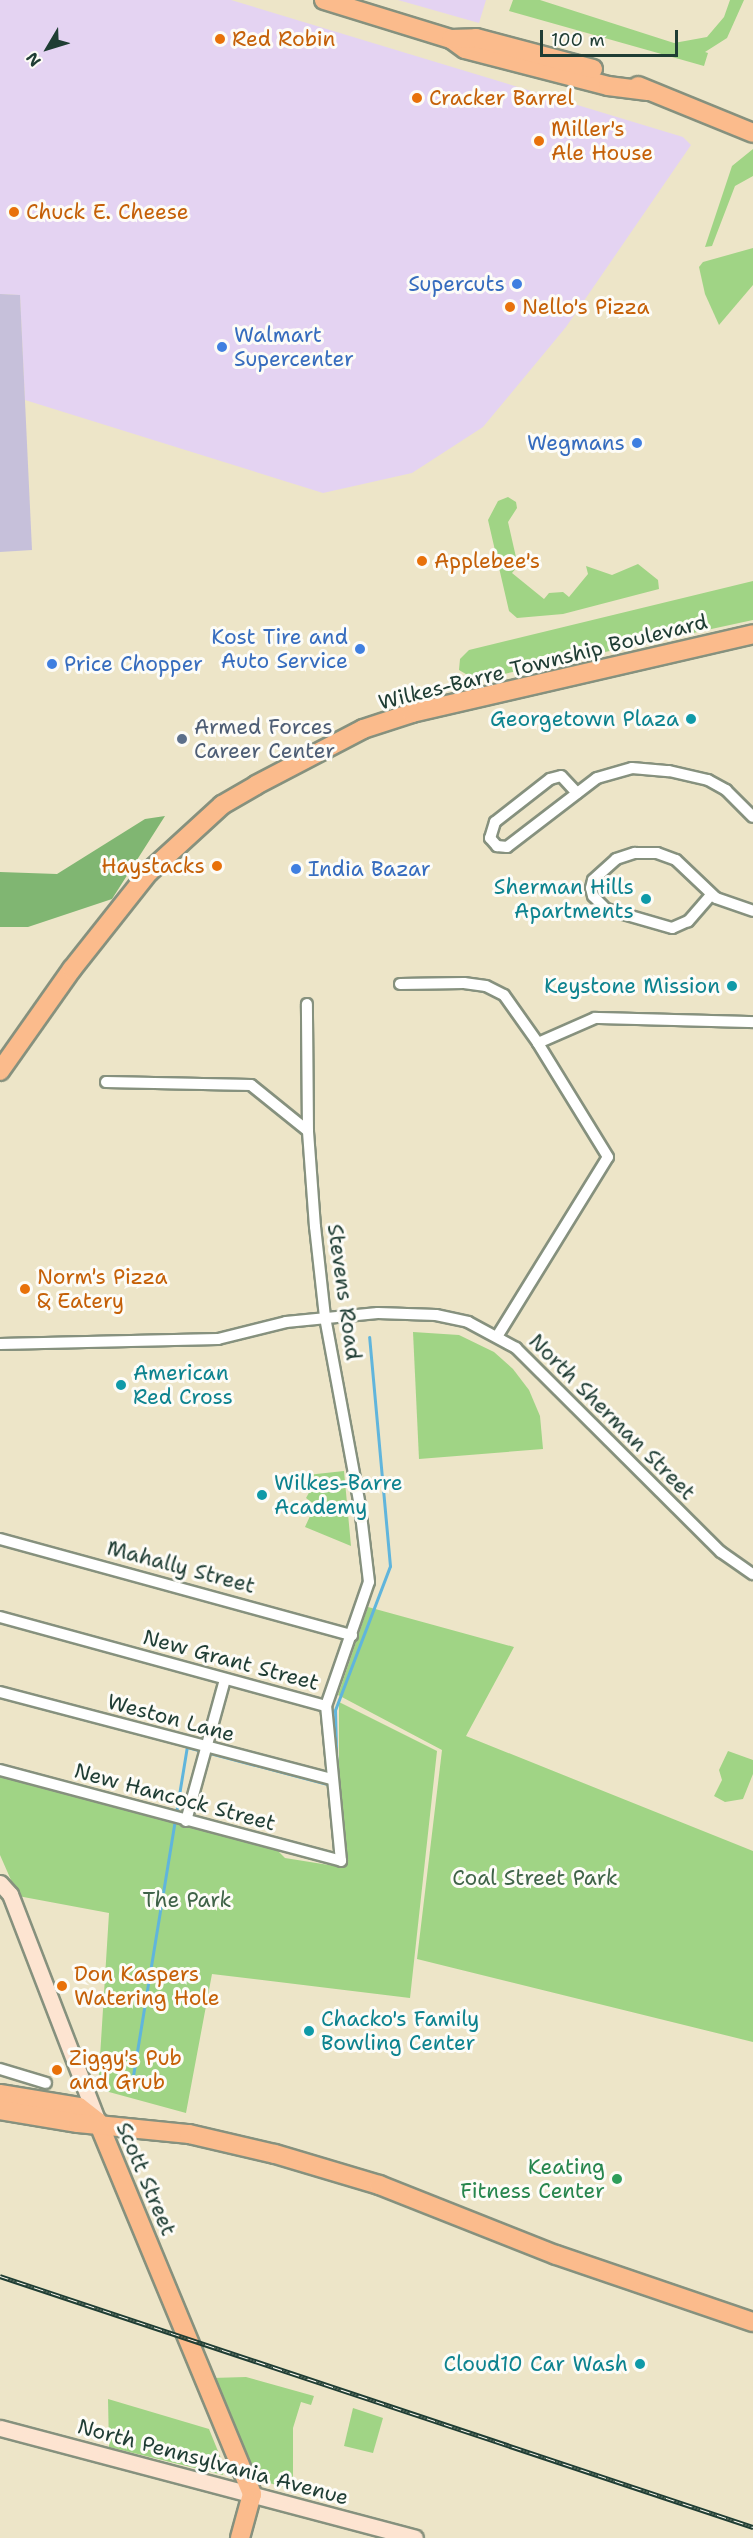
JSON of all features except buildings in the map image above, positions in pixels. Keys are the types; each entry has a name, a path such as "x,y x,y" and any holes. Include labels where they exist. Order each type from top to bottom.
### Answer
{"main road":[{"path":"324,0 451,39 476,38 611,74 753,133"},
{"name":"Wilkes-Barre Township Boulevard","path":"0,1071 72,969 149,872 222,805 256,785 363,729 412,713 753,634"},
{"path":"0,2097 78,2123 98,2122 231,2143 379,2185 556,2255 753,2322"},
{"name":"Scott Street","path":"98,2122 252,2494"},
{"path":"240,2538 252,2494"}],"street":[{"path":"577,793 561,776 550,778 495,822 490,838 497,846 507,847 597,778 618,770 669,771 708,780 726,790 753,817"},
{"path":"711,895 682,926 654,925 598,903 593,896 593,880 608,866 635,853 666,856 686,867 711,895 753,911"},
{"path":"400,984 464,982 486,986 504,995 538,1043 609,1157 498,1335"},
{"name":"Stevens Road","path":"308,1004 308,1131 325,1317 360,1506 369,1582"},
{"path":"538,1043 595,1018 753,1022"},
{"path":"106,1082 251,1085 308,1131"},
{"name":"North Sherman Street","path":"0,1344 218,1339 325,1317 436,1315 498,1335 540,1369 721,1552 753,1574"},
{"name":"Mahally Street","path":"0,1539 352,1635"},
{"name":"New Grant Street","path":"0,1617 326,1706 369,1582"},
{"path":"186,1821 225,1679"},
{"name":"Weston Lane","path":"0,1692 207,1749 332,1779"},
{"path":"326,1706 332,1779"},
{"name":"New Hancock Street","path":"0,1770 341,1861 332,1779"},
{"name":"Scott Street","path":"0,1883 10,1894 98,2122"},
{"path":"0,2069 46,2083"},
{"name":"North Pennsylvania Avenue","path":"0,2428 415,2538"}],"shaded area":[{"path":"0,0 231,0 683,137 691,145 566,327 483,427 412,473 323,493 25,400 20,295 0,294"},
{"path":"398,0 486,0 479,23"},
{"path":"0,294 20,295 32,550 0,552"}],"green space":[{"path":"513,0 540,0 674,43 707,37 724,17 730,0 744,0 727,38 705,52 708,53 704,66 509,11"},
{"path":"753,149 753,176 735,186 712,246 705,247 732,166"},
{"path":"753,248 753,285 719,325 705,294 699,267 703,262"},
{"path":"508,497 516,502 517,508 508,522 518,566 512,573 544,599 549,593 563,592 569,597 588,574 586,566 612,575 638,564 658,580 659,589 563,614 517,618 509,611 488,520 498,501"},
{"path":"753,581 753,620 476,680 459,670 460,659 469,650"},
{"path":"165,816 112,899 28,927 0,927 0,872 57,874 145,819"},
{"path":"413,1332 459,1335 494,1352 513,1369 529,1390 540,1416 543,1449 419,1459"},
{"path":"344,1471 351,1546 305,1527 315,1505 306,1498 311,1489 307,1475"},
{"name":"Coal Street Park","path":"368,1607 514,1647 466,1736 753,1851 753,2042 417,1959 442,1750 338,1695"},
{"name":"The Park","path":"339,1702 437,1751 410,1998 212,1974 186,2113 98,2089 109,1913 18,1896 0,1855 0,1770 268,1841 285,1858 335,1866 339,1848"},
{"path":"728,1751 753,1760 753,1774 743,1799 725,1802 714,1796 722,1780 719,1770"},
{"path":"246,2377 314,2396 311,2405 301,2402 293,2428 293,2484 317,2495 269,2483 250,2465 212,2378"},
{"path":"108,2399 209,2429 224,2466 223,2475 109,2447"},
{"path":"353,2408 383,2418 373,2453 344,2446"}],"waterway":[{"path":"337,1787 335,1710 390,1566 369,1337"},
{"path":"131,2088 187,1747 331,1785"}],"railway":[{"path":"0,2276 753,2527"}],"place":[{"name":"Red Robin","path":"220,39"},
{"name":"Cracker Barrel","path":"417,98"},
{"name":"Miller's Ale House","path":"539,141"},
{"name":"Chuck E. Cheese","path":"14,212"},
{"name":"Supercuts","path":"517,284"},
{"name":"Nello's Pizza","path":"510,307"},
{"name":"Walmart Supercenter","path":"222,347"},
{"name":"Wegmans","path":"637,443"},
{"name":"Applebee's","path":"422,561"},
{"name":"Kost Tire and Auto Service","path":"360,649"},
{"name":"Price Chopper","path":"52,664"},
{"name":"Georgetown Plaza","path":"691,719"},
{"name":"Armed Forces Career Center","path":"182,739"},
{"name":"Haystacks","path":"217,866"},
{"name":"India Bazar","path":"296,869"},
{"name":"Sherman Hills Apartments","path":"646,899"},
{"name":"Keystone Mission","path":"732,986"},
{"name":"Norm's Pizza & Eatery","path":"25,1289"},
{"name":"American Red Cross","path":"121,1385"},
{"name":"Wilkes-Barre Academy","path":"262,1495"},
{"name":"Don Kaspers Watering Hole","path":"62,1986"},
{"name":"Chacko's Family Bowling Center","path":"309,2031"},
{"name":"Ziggy's Pub and Grub","path":"57,2070"},
{"name":"Keating Fitness Center","path":"617,2179"},
{"name":"Cloud10 Car Wash","path":"640,2364"}]}
